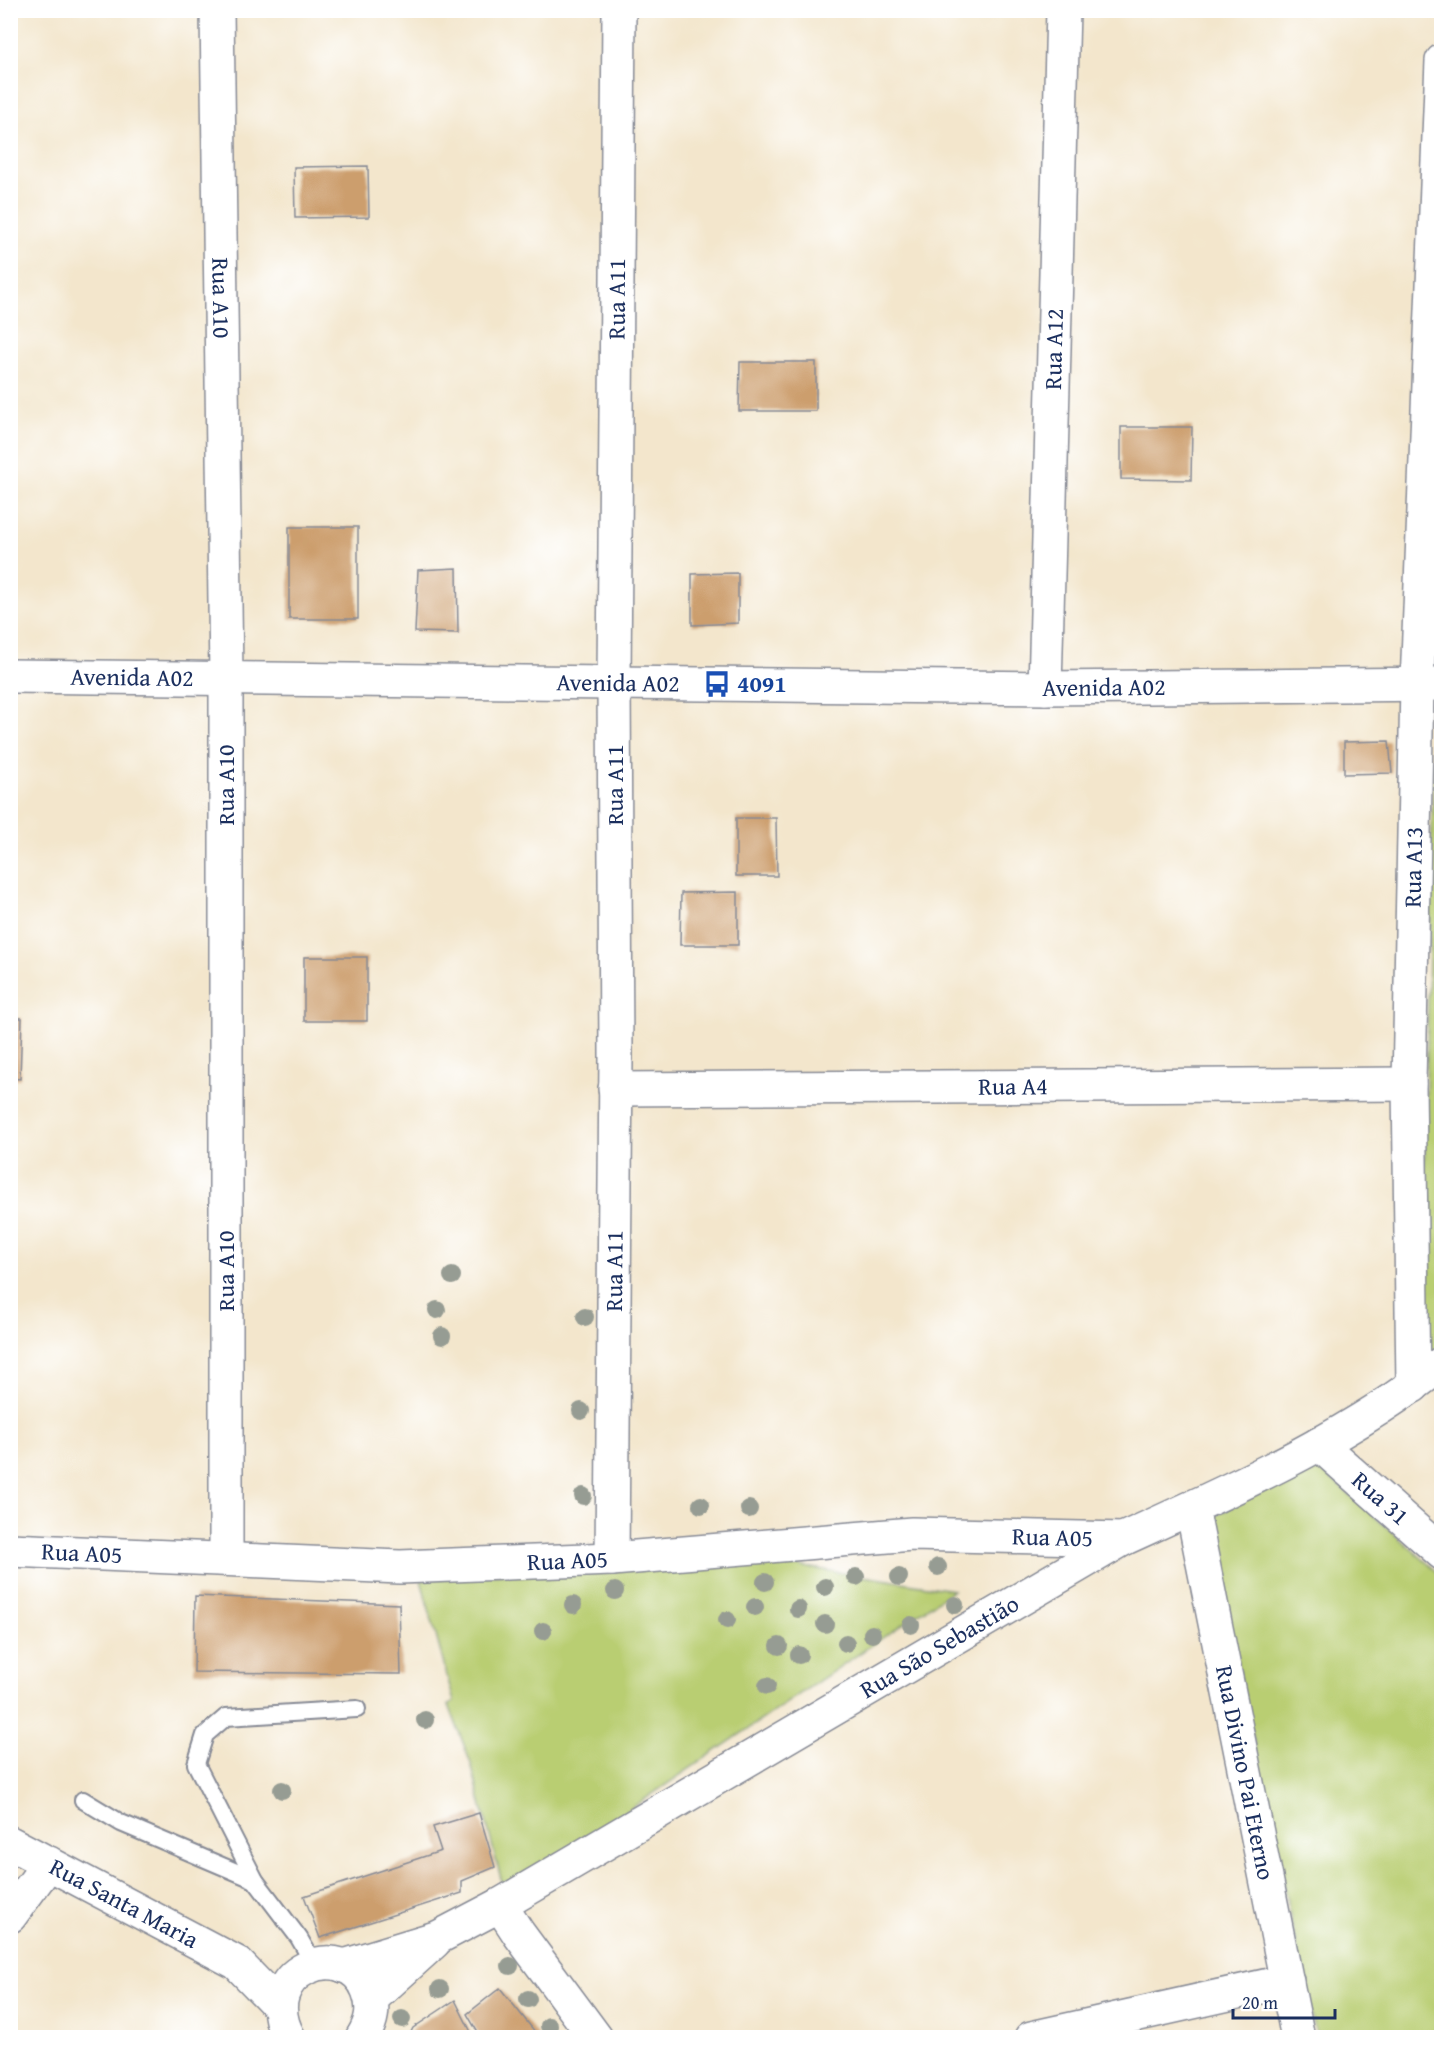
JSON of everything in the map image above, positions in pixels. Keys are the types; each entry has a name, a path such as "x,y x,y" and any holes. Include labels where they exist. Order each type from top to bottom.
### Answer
{"street":[{"name":"Rua A10","path":"217,10 226,677 226,1559"},
{"name":"Rua A11","path":"612,1559 615,1089 614,682 619,10"},
{"name":"Rua A12","path":"1045,688 1063,10"},
{"name":"Rua A13","path":"1413,1386 1408,1084 1429,684 1442,60"},
{"name":"Avenida A02","path":"10,675 1045,688 1429,684"},
{"name":"Rua A4","path":"615,1089 1408,1084"},
{"name":"Rua São Sebastião","path":"319,1967 439,1937 500,1905 1123,1539 1192,1508 1319,1444 1413,1386 1442,1363"},
{"name":"Rua 31","path":"1319,1444 1442,1553"},
{"name":"Rua Divino Pai Eterno","path":"1192,1508 1298,2037"},
{"name":"Rua A05","path":"10,1550 400,1567 612,1559 912,1534 1123,1539"},
{"name":"Rua Santa Maria","path":"10,1843 237,1963 279,2006"},
{"path":"10,1916 49,1863"},
{"path":"500,1905 596,2037"},
{"name":"Rua São Sebastião","path":"371,1999 439,1937"},
{"name":"Rua Santa Maria","path":"237,1963 319,1967"},
{"path":"289,2037 282,2022 279,2006 284,1988 319,1967 358,1975 365,1984 373,2012 368,2028 362,2037"},
{"path":"1031,2037 1287,1981"}],"lane":[{"path":"319,1967 255,1880 196,1764 205,1735 225,1717 357,1709"},
{"path":"83,1800 121,1823 255,1880"}],"green space":[{"path":"1441,726 1442,1355 1420,1355 1434,736"},
{"path":"1310,1460 1441,1575 1441,2037 1317,2037 1304,1984 1208,1520"},
{"path":"734,1556 953,1590 505,1894 471,1764 449,1705 454,1702 421,1580"}],"building":[{"path":"368,166 369,217 295,218 294,167"},
{"path":"740,362 816,362 816,411 739,411"},
{"path":"1121,427 1192,427 1191,480 1121,479"},
{"path":"289,527 358,527 358,619 289,619"},
{"path":"457,568 458,633 415,632 418,570"},
{"path":"738,573 738,623 692,625 692,574"},
{"path":"1389,741 1392,773 1344,774 1344,742"},
{"path":"736,818 776,818 777,876 736,876"},
{"path":"738,892 738,945 680,945 681,893"},
{"path":"304,957 367,957 367,1021 304,1021"},
{"path":"10,1018 22,1018 20,1079 10,1078"},
{"path":"195,1596 399,1604 401,1674 194,1672"},
{"path":"479,1813 495,1867 462,1881 462,1893 320,1938 304,1896 441,1851 433,1827"},
{"path":"500,1988 540,2038 481,2038 467,2014"},
{"path":"455,2000 474,2038 408,2038 413,2028"}],"place":[{"name":"4091","path":"717,684"}]}
